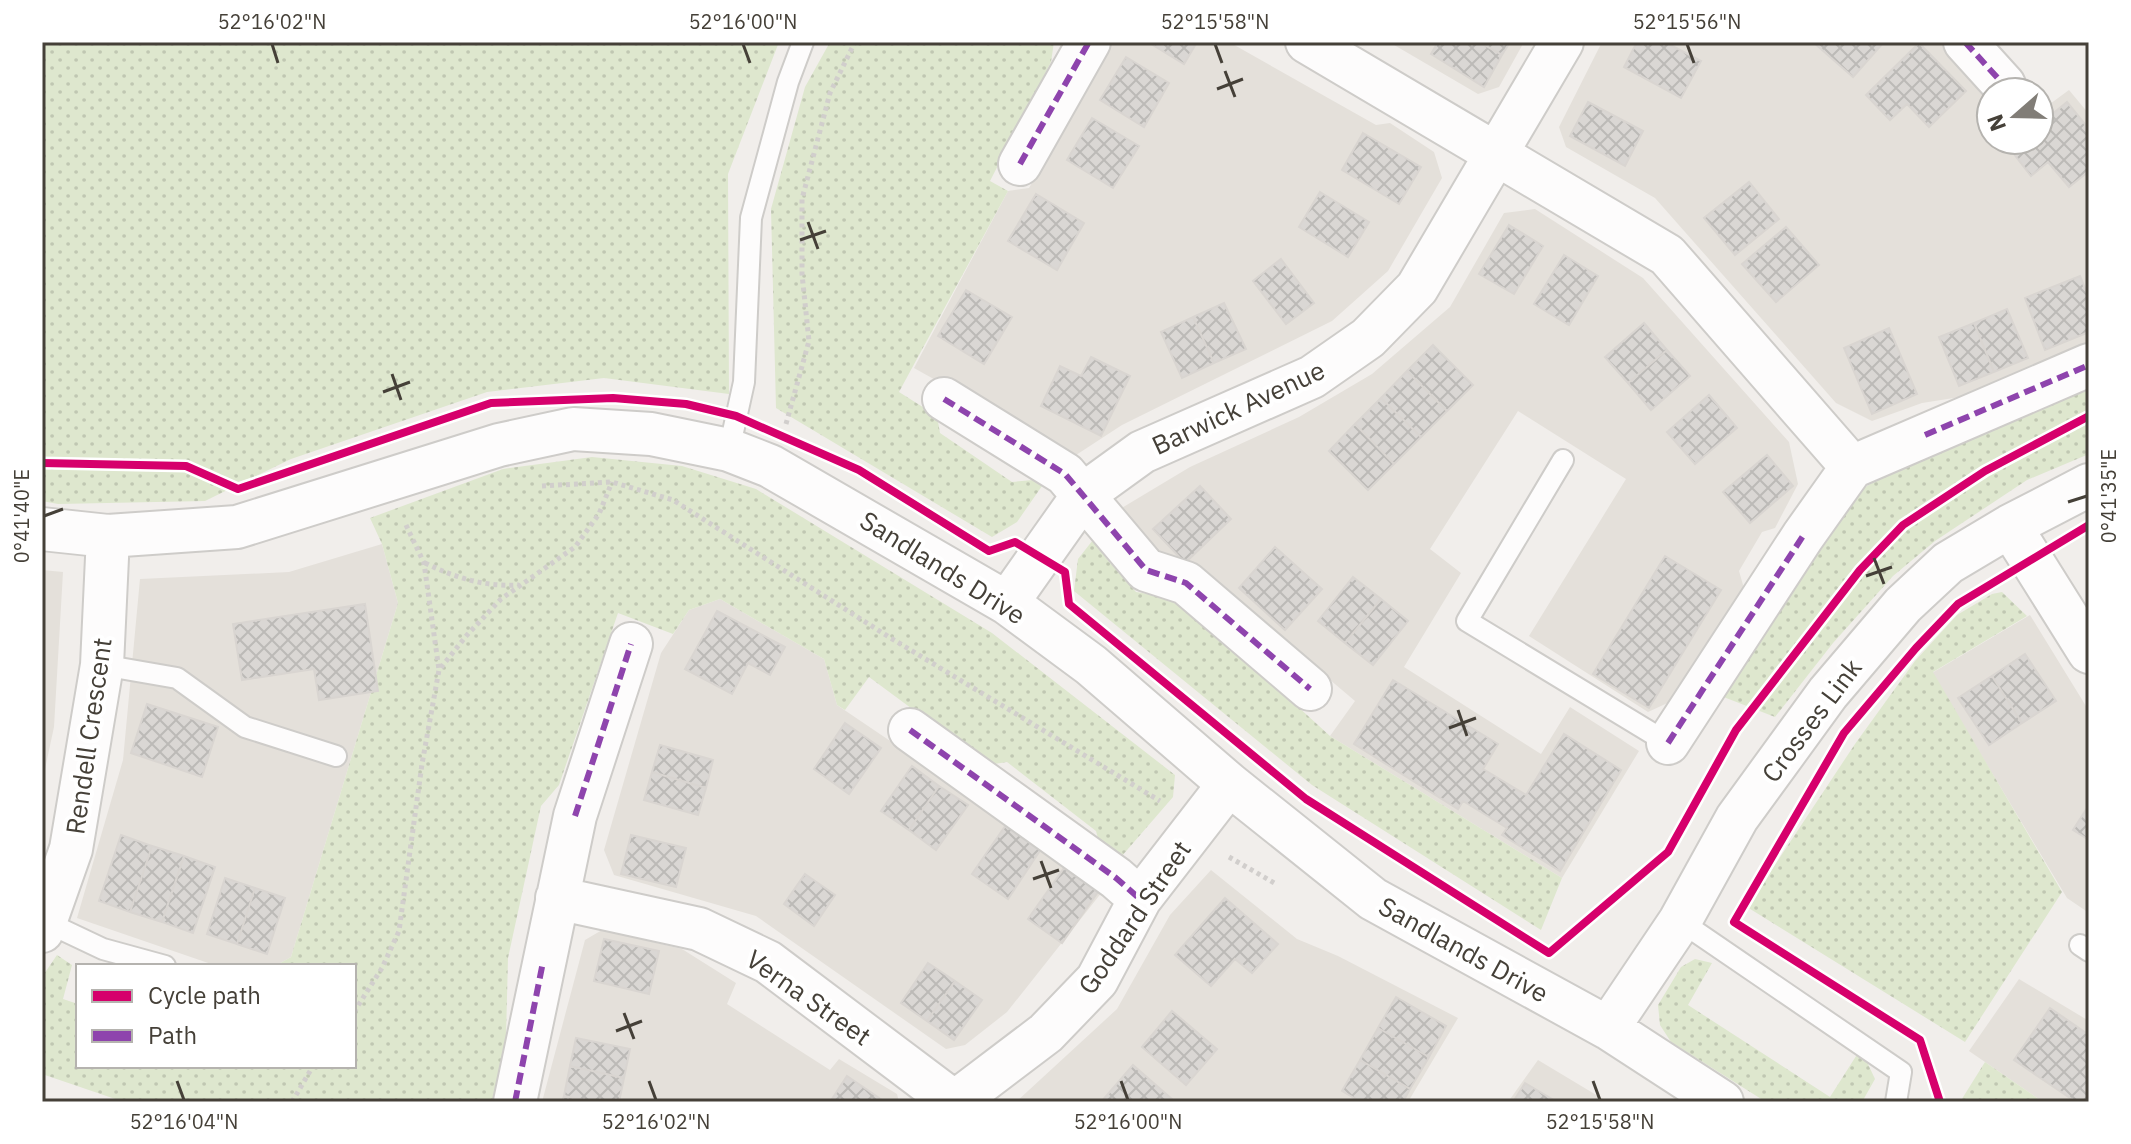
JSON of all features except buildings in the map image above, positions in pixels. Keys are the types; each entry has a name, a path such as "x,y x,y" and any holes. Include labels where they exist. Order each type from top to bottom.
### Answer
{"street":[{"path":"1020,164 1089,42"},
{"path":"1307,42 1667,255 1852,467"},
{"name":"Barwick Avenue","path":"1007,603 1084,494 1142,452 1312,377 1368,338 1417,288 1562,42"},
{"path":"1965,42 1996,76"},
{"path":"1668,743 1803,536 1852,467 2089,365"},
{"path":"944,399 1065,474 1146,570 1186,583 1310,689"},
{"name":"Sandlands Drive","path":"42,529 108,536 237,527 499,445 573,429 651,434 732,433 770,466 1007,603 1091,665 1229,784 1373,899 1608,1028 1722,1102"},
{"name":"Crosses Link","path":"1608,1028 1680,921 1737,818 1828,693 1903,605 1948,563 2089,485"},
{"path":"2010,526 2089,652"},
{"name":"Rendell Crescent","path":"44,927 71,849 102,665 108,536"},
{"path":"515,1102 575,816 631,644"},
{"path":"910,730 1116,878 1140,899"},
{"name":"Goddard Street","path":"954,1102 1046,1033 1097,980 1140,899 1229,784"},
{"name":"Verna Street","path":"557,898 699,929 768,962 954,1102"}],"lane":[{"path":"732,433 744,382 751,218 788,82 803,42"},
{"path":"1563,460 1467,621 1668,743"},
{"path":"102,665 177,678 245,727 336,756"},
{"path":"1680,921 1901,1072 1896,1102"},
{"path":"44,927 103,949 158,964"}],"path":[{"path":"732,433 782,436 809,341 802,274 802,199 830,93 855,42"},
{"path":"540,486 612,482 673,500 889,637 1174,810 1220,852 1285,890"},
{"path":"439,670 501,599 575,547 599,514 612,482"},
{"path":"356,1009 382,968 399,931 422,764 439,670 424,563 406,525 392,529"},
{"path":"424,563 478,583 521,585"},
{"path":"292,1102 312,1068"}],"shaded area":[{"path":"1112,42 1229,42 1376,125 1390,123 1434,152 1442,178 1388,271 1332,321 1122,425 1073,457 914,368 1008,191 1029,188"},
{"path":"1389,42 1524,42 1499,87 1478,94"},
{"path":"1602,42 1944,42 1975,80 1975,156 2055,156 2055,100 2069,90 2089,114 2089,346 1960,397 1922,403 1872,421 1836,403 1655,198 1566,147 1559,127"},
{"path":"1535,209 1643,278 1789,442 1798,484 1775,528 1762,532 1739,571 1745,592 1674,700 1648,712 1529,636 1626,479 1518,411 1430,549 1461,573 1404,667 1541,754 1570,707 1639,751 1562,878 1330,736 1355,701 1223,589 1167,565 1120,509 1190,467 1299,417 1372,374 1450,307 1504,213"},
{"path":"382,544 398,603 291,957 279,964 211,964 77,918 123,760 140,579 289,572"},
{"path":"42,570 63,572 54,727 42,783"},
{"path":"720,599 824,659 837,705 1106,887 1007,1012 965,1045 946,1049 756,916 614,875 604,850 661,653 689,610"},
{"path":"2030,615 2089,711 2089,913 2067,898 1932,673"},
{"path":"1211,870 1297,939 1338,956 1458,1018 1408,1102 1016,1102 1117,1009 1170,915"},
{"path":"602,930 682,949 736,983 727,1004 830,1070 839,1059 897,1094 899,1102 542,1102 585,940"},
{"path":"2019,979 2089,1021 2089,1102 2043,1102 1969,1051"},
{"path":"1538,1060 1608,1102 1508,1102"}],"green space":[{"path":"42,42 779,42 728,174 729,394 604,378 487,392 291,459 205,501 58,504 42,501"},
{"path":"830,42 1054,42 1051,62 990,181 1008,191 899,392 937,416 940,433 1012,482 1033,480 1042,486 1017,522 992,537 776,408 771,209 805,87"},
{"path":"2089,381 2089,454 2027,480 1935,541 1893,576 1833,643 1775,717 1721,696 1779,599 1862,489 1907,462"},
{"path":"592,457 682,466 756,489 992,633 1175,775 1173,797 1121,857 1100,846 1096,831 1007,762 988,765 869,677 845,710 837,705 824,659 720,599 689,610 673,634 618,613 559,785 541,806 508,958 505,1076 497,1102 124,1102 42,1074 42,977 57,955 72,965 63,999 76,1003 76,1068 356,1068 356,964 279,964 291,957 398,603 382,544 370,518 503,469"},
{"path":"1100,531 1105,557 1136,592 1180,599 1330,736 1562,878 1541,930 1312,785 1074,591 1078,559"},
{"path":"2002,592 2027,616 1933,672 2062,892 1965,1042 1747,907 1855,744 1915,661 1957,615 1992,594"},
{"path":"1695,959 1712,963 1688,1005 1830,1097 1858,1053 1867,1062 1875,1079 1862,1102 1766,1102 1671,1042 1660,1025 1658,1005 1681,967"},
{"path":"1985,1062 2043,1102 1960,1102"}],"marked path":[{"path":"1020,164 1089,42"},
{"path":"1965,42 1996,76"},
{"path":"1925,435 2089,365"},
{"path":"944,399 1065,474 1146,570 1186,583 1310,689"},
{"path":"1668,743 1803,536"},
{"path":"575,816 631,644"},
{"path":"910,730 1116,878 1140,899"},
{"path":"515,1102 543,962"}],"cycle path":[{"path":"42,463 186,466 238,489 491,403 613,398 686,404 736,416 859,470 989,551 1015,542 1065,572 1069,604 1306,799 1549,953 1668,852 1736,730 1860,570 1903,525 1985,471 2089,416"},
{"path":"1940,1102 1920,1040 1734,922 1844,733 1916,648 1958,604 2089,525"}]}
